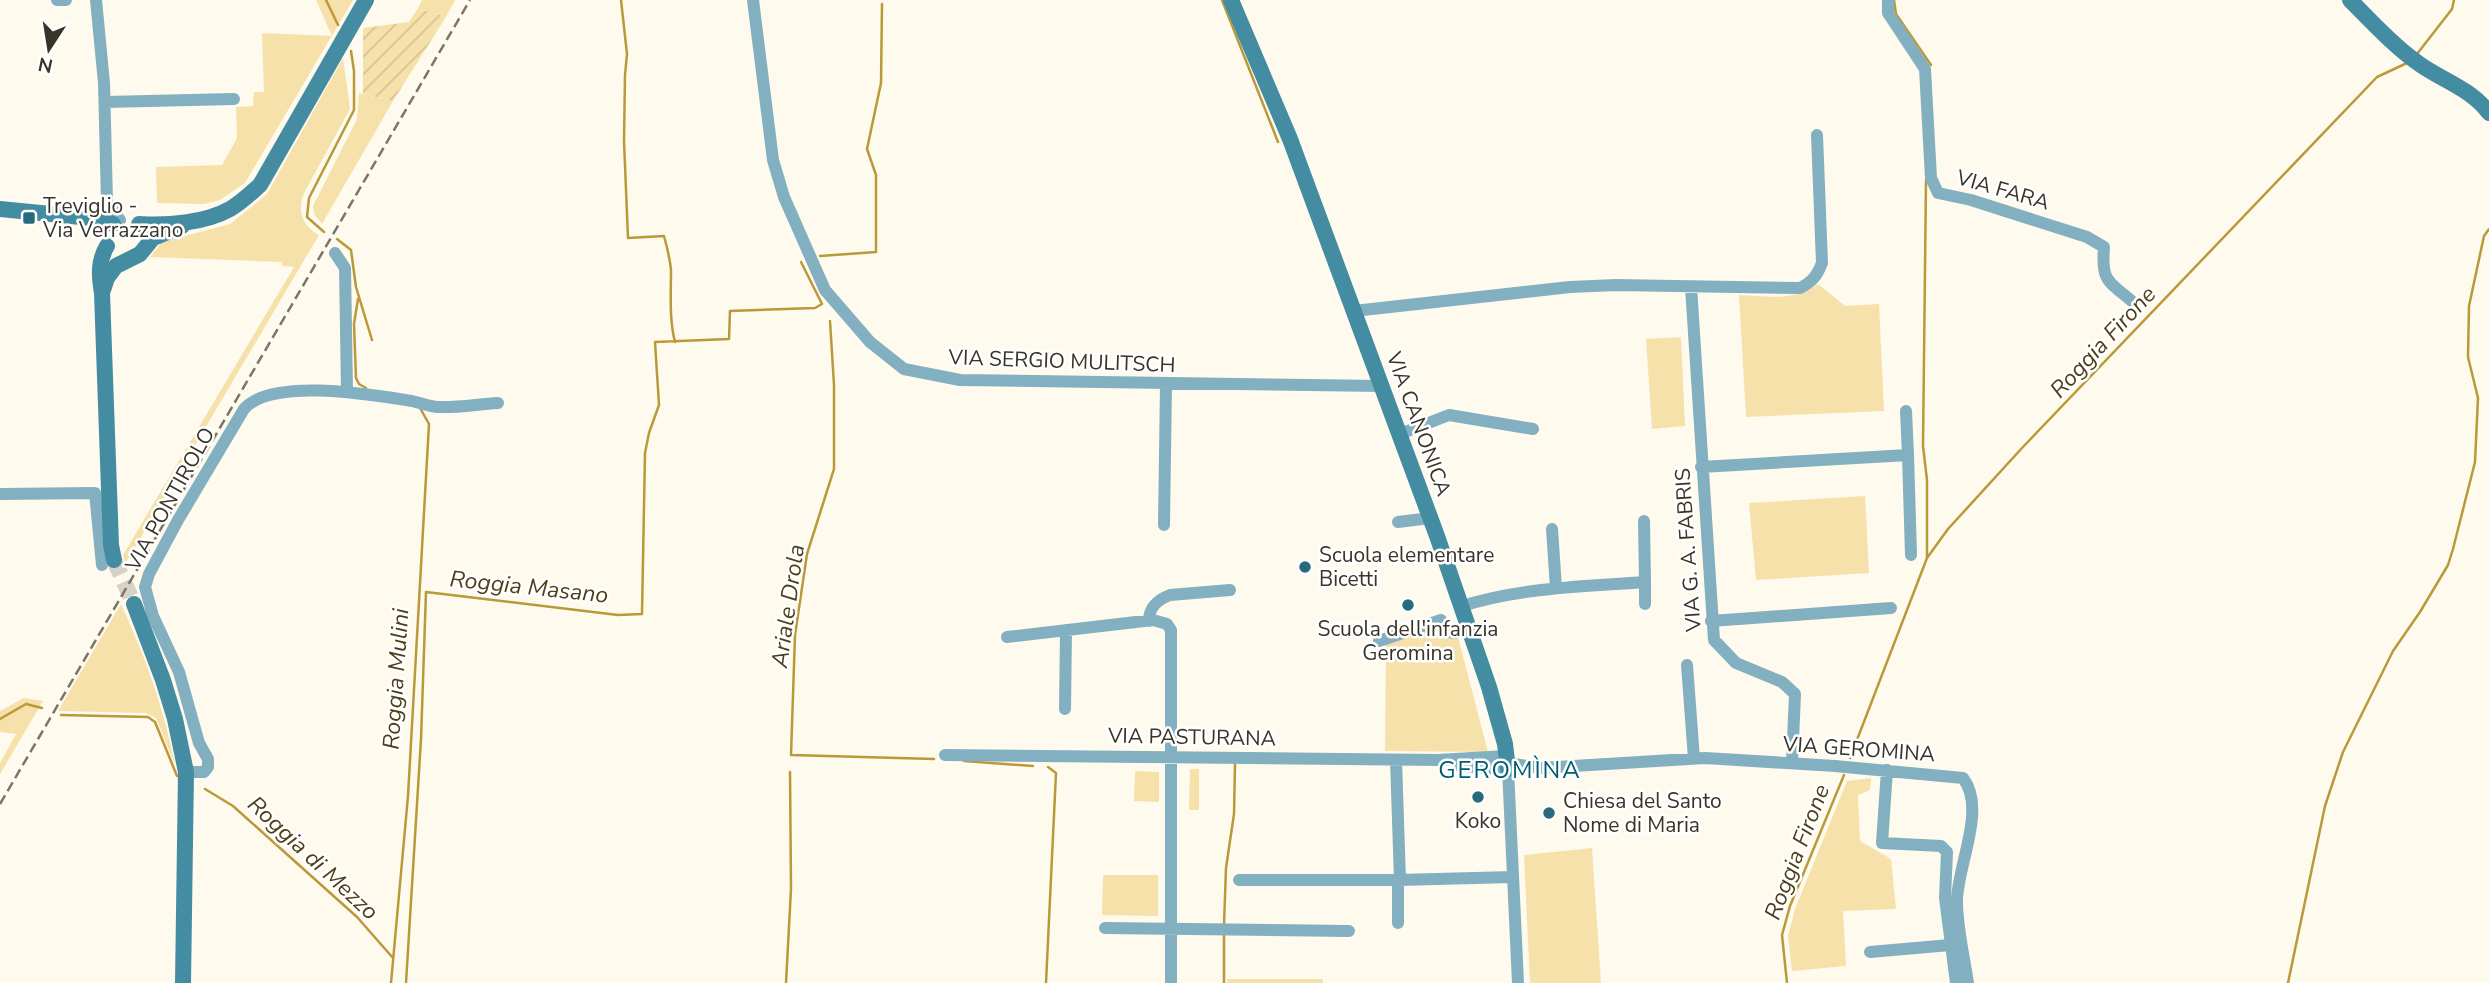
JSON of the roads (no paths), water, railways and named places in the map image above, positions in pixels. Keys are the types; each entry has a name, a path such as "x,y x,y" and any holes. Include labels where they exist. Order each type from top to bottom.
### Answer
{"street":[{"path":"57,0 66,0"},
{"path":"96,0 104,102 107,202 116,222"},
{"path":"0,209 116,222 126,219 139,223 193,221 217,216 233,208 260,185 366,0"},
{"name":"VIA SERGIO MULITSCH","path":"753,0 772,150 784,197 825,290 876,347 904,369 961,380 1382,386"},
{"name":"VIA CANONICA","path":"1231,0 1290,139 1400,434 1489,687 1507,766 1518,983"},
{"name":"VIA FARA","path":"1888,0 1888,13 1924,69 1931,178 1938,193 1971,200 2087,237 2104,247 2102,268 2105,277 2134,303"},
{"path":"2350,0 2402,51 2477,99 2489,113"},
{"path":"104,102 234,99"},
{"path":"1354,311 1570,287 1616,285 1800,288 1810,283 1818,274 1823,254 1817,135"},
{"path":"57,214 88,223 101,231 115,256 128,259 135,258 153,237 193,221"},
{"path":"107,243 107,234 116,222"},
{"path":"139,223 146,235 144,248"},
{"name":"VIA PONTIROLO","path":"107,243 99,279 102,293 111,545 108,563"},
{"path":"335,253 345,268 347,391"},
{"path":"102,293 107,278 116,266 128,259"},
{"name":"VIA G. A. FABRIS","path":"1691,287 1714,640 1736,663 1782,682 1795,694 1793,763"},
{"path":"1164,525 1166,384"},
{"name":"VIA PONTIROLO","path":"186,772 204,772 208,767 208,759 199,743 179,672 153,616 145,587 149,574 218,452 250,402 279,393 347,391 436,407 498,403"},
{"path":"1906,411 1912,555"},
{"path":"1400,434 1449,415 1533,429"},
{"path":"1701,467 1908,455"},
{"path":"0,494 95,493 108,563"},
{"path":"1398,522 1430,518"},
{"path":"1644,521 1645,604"},
{"path":"1552,529 1556,588"},
{"path":"1462,606 1518,591 1645,582"},
{"path":"1149,621 1151,608 1162,598 1230,590"},
{"name":"VIA PONTIROLO","path":"134,604 163,680 175,719 186,772 183,983"},
{"path":"1712,621 1891,608"},
{"path":"1379,641 1441,620 1448,632 1456,633 1469,628"},
{"path":"1007,637 1149,621 1167,624 1173,636 1171,983"},
{"path":"1065,709 1066,630"},
{"path":"1687,665 1694,759"},
{"name":"VIA PASTURANA","path":"945,755 1438,760 1507,766"},
{"name":"VIA GEROMINA","path":"1507,766 1541,768 1694,759 1958,775 1970,789 1970,835 1956,902 1968,983"},
{"path":"1396,760 1398,923"},
{"path":"1887,771 1882,843 1941,846 1948,857 1945,898 1956,983"},
{"path":"1239,880 1513,877"},
{"path":"1105,928 1349,931"},
{"path":"1870,952 1950,945"}],"waterway":[{"name":"Roggia Mulini","path":"326,0 338,25"},
{"name":"Roggia Masano","path":"621,0 627,54 624,141 628,238 664,236 671,270 671,315 675,342"},
{"path":"1222,0 1278,142"},
{"path":"1894,0 1896,14 1931,65"},
{"name":"Roggia Firone","path":"2417,54 2452,9 2454,0"},
{"name":"Roggia Masano","path":"820,256 876,252 876,175 867,149 881,83 882,4"},
{"name":"Roggia Mulini","path":"324,232 307,217 309,198 354,110 351,51"},
{"name":"Roggia Firone","path":"1850,758 1927,558 1948,529 2377,77 2407,63"},
{"path":"1926,180 1923,446 1927,480 1927,558"},
{"path":"2288,983 2325,806 2343,752 2393,651 2448,565 2453,549 2475,462 2478,398 2468,357 2469,306 2484,236 2489,229"},
{"name":"Roggia Mulini","path":"337,239 351,250 356,287 372,340"},
{"name":"Roggia Masano","path":"406,983 421,739 426,592 618,615 642,614 645,453 659,405 655,342 729,339 730,311 815,308 822,304 801,262"},
{"name":"Roggia Mulini","path":"358,299 354,324 356,378 359,384 366,388"},
{"name":"Ariale Drola","path":"830,321 834,385 834,469 807,554 795,635 791,755 934,759"},
{"name":"Roggia Mulini","path":"391,983 408,796 429,424 420,408"},
{"name":"Roggia di Mezzo","path":"0,719 26,704 42,708"},
{"name":"Roggia di Mezzo","path":"61,715 148,717 155,722 177,776"},
{"name":"Ariale Drola","path":"964,761 1033,766"},
{"path":"1224,925 1226,868 1234,814 1235,764"},
{"name":"Ariale Drola","path":"1046,983 1056,773 1048,767"},
{"path":"786,983 791,889 790,772"},
{"name":"Roggia Firone","path":"1787,983 1782,935 1790,906 1844,775"},
{"name":"Roggia di Mezzo","path":"205,789 233,806 357,917 393,958"},
{"path":"1224,935 1224,983"}],"tunnel":[{"path":"114,560 134,604"}],"railway":[{"path":"0,804 470,0"}],"place":[{"name":"Treviglio - Via Verrazzano","path":"29,218"},
{"name":"Scuola elementare Bicetti","path":"1305,567"},
{"name":"Scuola dell'infanzia Geromina","path":"1408,605"},
{"name":"Koko","path":"1478,797"},
{"name":"Chiesa del Santo Nome di Maria","path":"1549,813"}],"district":[{"name":"GEROMÌNA","path":"1510,770"}]}
